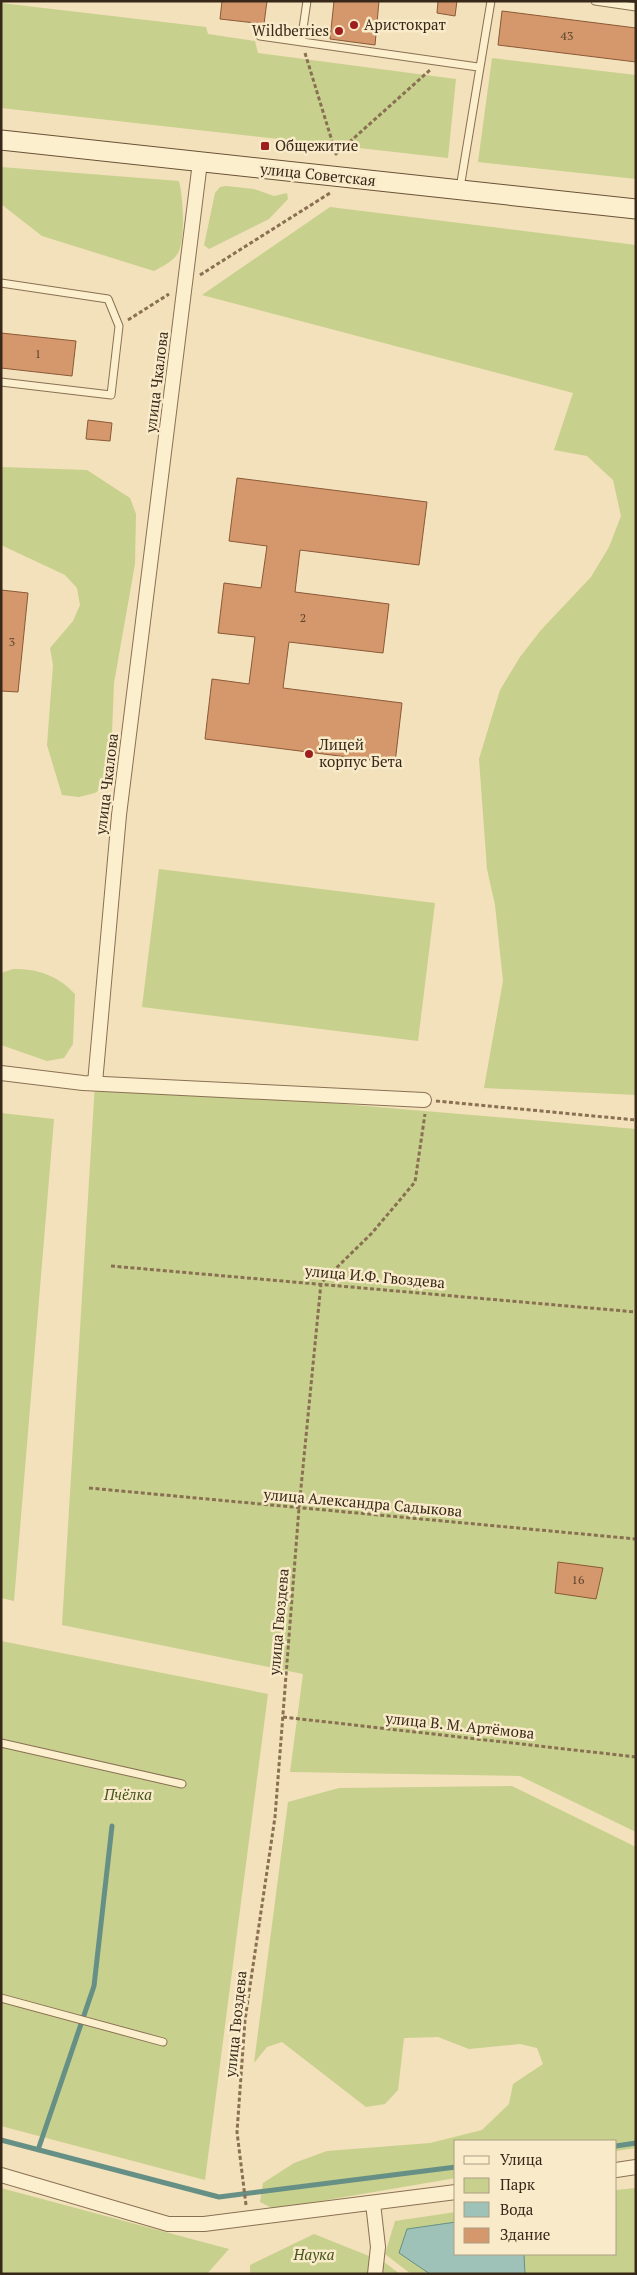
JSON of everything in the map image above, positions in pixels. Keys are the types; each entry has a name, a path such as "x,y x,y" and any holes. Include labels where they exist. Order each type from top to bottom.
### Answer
{"street":[{"name":"улица Советская","path":"1,140 636,209"},
{"name":"улица Чкалова","path":"95,1084 119,815 200,162"},
{"path":"1,1073 95,1084 424,1100"},
{"path":"617,2170 636,2167"},
{"path":"1,2175 168,2224 204,2224 454,2192"},
{"path":"373,2203 378,2247 375,2274"}],"lane":[{"path":"301,42 307,1"},
{"path":"460,190 478,68 491,1"},
{"path":"595,1 636,7"},
{"path":"260,36 478,68"},
{"path":"1,283 108,299 119,326 111,395 1,382"},
{"path":"1,1743 182,1784"},
{"path":"1,1998 163,2042"}],"path":[{"path":"301,42 336,154 439,62"},
{"path":"119,326 331,192"},
{"path":"321,1283 372,1233 414,1182 425,1118 424,1100 636,1120"},
{"name":"улица И.Ф. Гвоздева","path":"111,1266 636,1312"},
{"name":"улица Гвоздева","path":"245,2200 237,2132 245,2020 275,1817 299,1508 321,1283"},
{"name":"улица Александра Садыкова","path":"89,1488 636,1539"},
{"name":"улица В. М. Артёмова","path":"282,1717 636,1757"}],"green space":[{"path":"1,3 206,27 208,34 255,41 258,53 456,79 448,158 1,108"},
{"path":"492,58 636,75 636,179 478,162"},
{"path":"1,167 179,181 183,224 180,248 176,256 154,271 42,236 1,204"},
{"path":"220,187 254,189 274,196 287,193 288,199 269,219 209,249 204,245 215,193"},
{"path":"330,207 636,245 636,1095 484,1088 503,981 495,905 487,869 479,759 500,690 520,657 541,630 591,577 609,547 621,516 613,480 587,456 554,450 573,393 202,295"},
{"path":"1,467 87,470 130,498 136,514 135,564 114,683 112,733 116,767 109,782 95,793 79,797 62,795 47,745 53,665 50,648 73,621 80,605 77,588 65,575 1,545"},
{"path":"159,869 435,903 418,1041 142,1007"},
{"path":"13,969 31,970 47,974 62,982 75,994 73,1044 64,1058 47,1061 1,1045 1,973"},
{"path":"95,1083 636,1129 636,1832 520,1776 290,1772 303,1674 62,1625"},
{"path":"1,1113 54,1119 14,1601 1,1598"},
{"name":"Пчёлка","path":"1,1641 268,1694 205,2180 1,2126"},
{"path":"512,1786 636,1847 636,2148 617,2151 617,2140 454,2140 454,2178 274,2209 260,2202 263,2183 294,2163 327,2151 430,2143 482,2130 509,2104 513,2084 543,2064 537,2048 520,2044 469,2049 438,2037 404,2038 398,2090 385,2104 366,2107 282,2042 267,2047 254,2063 288,1802 339,1788"},
{"path":"1,2188 229,2249 207,2274 1,2274"},
{"path":"636,2188 636,2274 411,2274 385,2254 395,2221 454,2212 454,2255 617,2255 617,2190"},
{"name":"Наука","path":"314,2234 384,2262 400,2274 250,2274 250,2265"}],"water":[{"path":"454,2222 454,2255 524,2255 525,2274 430,2274 399,2253 407,2229"}],"building":[{"path":"222,1 267,1 264,24 220,19"},
{"name":"Аристократ","path":"334,1 379,1 375,45 330,39"},
{"path":"438,1 457,1 455,16 437,13"},
{"path":"502,11 636,28 636,62 498,45"},
{"path":"1,333 76,341 72,376 1,368"},
{"path":"88,420 112,423 110,441 86,439"},
{"name":"Лицей корпус Бета","path":"237,478 427,502 419,565 300,550 295,592 389,604 383,653 289,642 283,688 402,703 395,763 205,739 212,679 249,684 255,637 218,633 224,583 261,588 267,546 229,541"},
{"path":"1,590 28,593 18,692 1,691"},
{"path":"558,1562 603,1568 596,1599 555,1593"}],"waterway":[{"path":"38,2150 94,1986 112,1826"},
{"path":"1,2140 219,2197 454,2167"},
{"path":"617,2146 636,2143"}],"place":[{"name":"Аристократ","path":"354,25"},
{"name":"Wildberries","path":"339,31"},
{"name":"Общежитие","path":"265,146"},
{"name":"Лицей корпус Бета","path":"309,754"}]}
